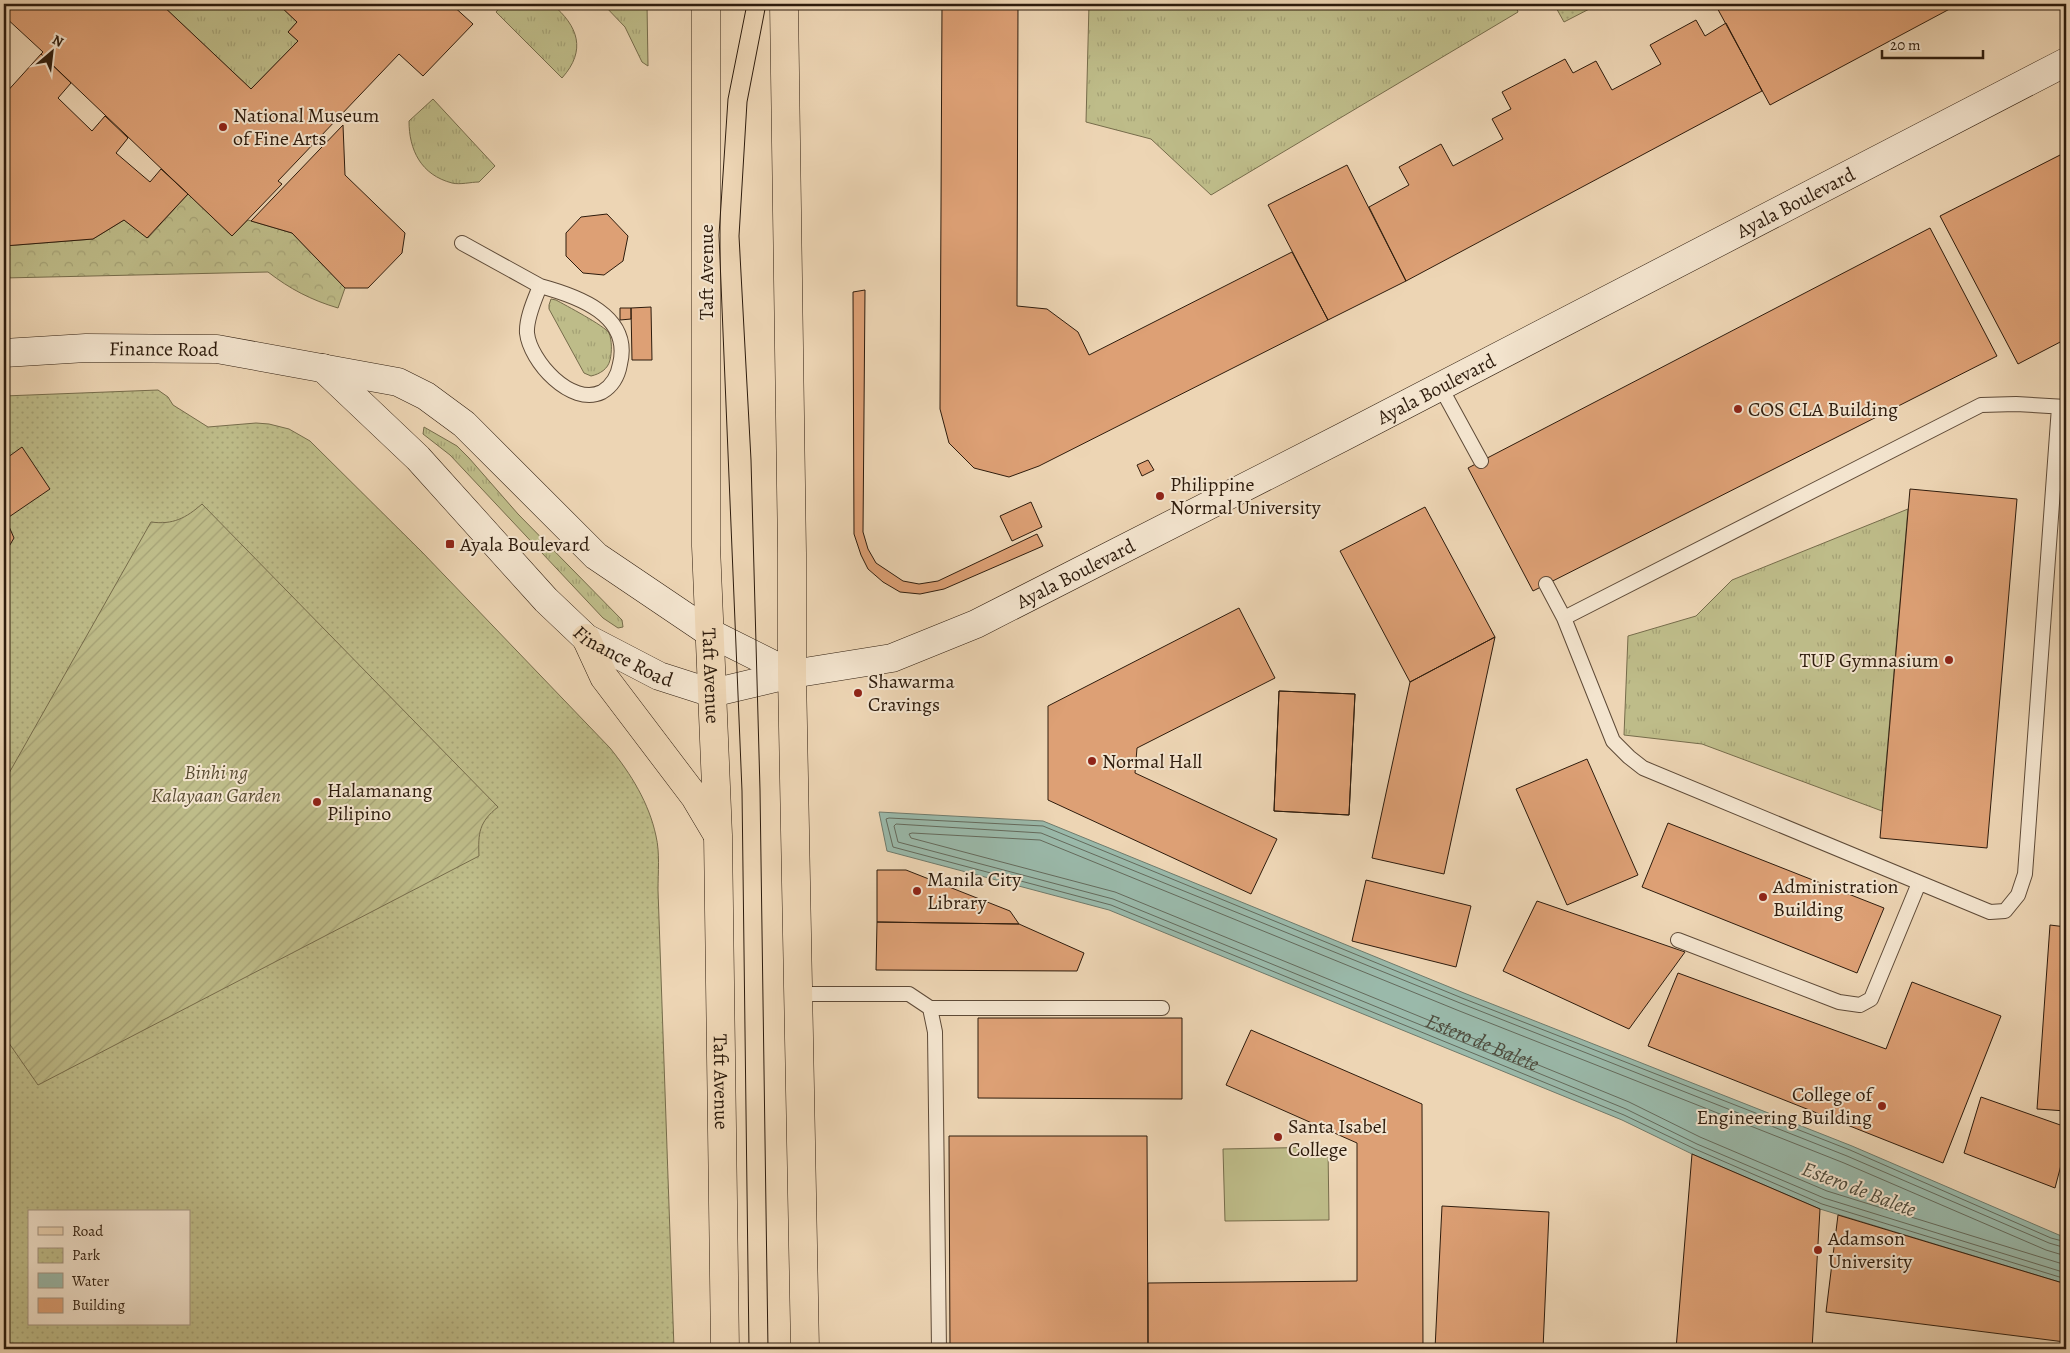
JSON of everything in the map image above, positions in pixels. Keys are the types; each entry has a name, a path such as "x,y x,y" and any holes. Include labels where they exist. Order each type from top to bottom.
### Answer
{"main road":[{"name":"Taft Avenue","path":"706,4 706,546 718,835 725,1349"},
{"path":"786,10 792,674 806,1349"},
{"name":"Ayala Boulevard","path":"792,674 871,663 892,658 976,624 2066,62"},
{"name":"Finance Road","path":"4,353 86,348 217,349 398,382 426,396 464,424 596,556 710,632 792,674"},
{"name":"Finance Road","path":"323,368 418,458 546,600 586,638 659,676 712,693"},
{"path":"586,638 604,677 695,797 718,835"},
{"path":"712,693 792,674"}],"lane":[{"path":"462,243 540,286 567,293 589,304 604,315 617,330 622,358 619,372 609,387 592,395 577,393 554,380 535,358 527,331 533,303 540,286"},
{"path":"1440,386 1480,461"},
{"path":"1546,584 1564,618 1613,741 1643,768 1990,912 2006,911 2018,895 2025,874 2063,407 2016,404 1981,405 1564,618"},
{"path":"1678,940 1839,1002 1860,1005 1871,999 1919,883"},
{"path":"798,994 909,994 930,1008 1162,1008"},
{"path":"930,1008 935,1032 939,1349"}],"green space":[{"path":"161,4 278,4 297,22 288,32 298,41 251,89"},
{"path":"503,4 552,4 561,12 573,30 577,48 570,68 562,78 496,12"},
{"path":"603,4 647,4 648,66 642,62 625,27"},
{"path":"1089,4 1515,4 1518,12 1211,195 1151,139 1086,122"},
{"path":"1554,4 1599,4 1564,22"},
{"path":"433,99 495,166 479,182 455,184 441,179 425,168 414,151 409,121"},
{"path":"188,194 232,236 248,220 292,233 345,288 338,308 301,293 284,284 268,272 4,278 4,246 93,239 124,220 148,238"},
{"path":"551,299 584,316 609,333 611,357 603,371 591,376 584,373 549,309"},
{"path":"158,390 168,397 173,405 208,427 256,423 269,424 289,429 310,441 422,552 610,748 638,789 653,824 658,849 674,1349 4,1349 4,396"},
{"path":"424,427 457,446 469,458 518,514 622,620 623,627 618,628 603,618 450,455 423,434"},
{"name":"Binhi ng Kalayaan Garden","path":"202,504 498,807 483,823 479,841 479,856 38,1085 4,1036 4,782 151,522 159,523 179,519"},
{"path":"1908,509 1882,811 1702,744 1624,735 1628,636 1696,616 1732,580"},
{"path":"1328,1147 1329,1220 1225,1221 1223,1149"}],"water":[{"name":"Estero de Balete","path":"879,812 1043,821 1464,993 1852,1146 2066,1238 2066,1284 1820,1209 1692,1154 1622,1120 1109,910 887,851"}],"building":[{"name":"National Museum of Fine Arts","path":"16,4 161,4 251,89 298,41 288,32 297,22 278,4 451,4 473,24 423,76 399,54 278,181 282,184 232,236 41,54 43,52 4,16"},
{"path":"942,4 1018,4 1017,306 1047,309 1078,332 1089,355 1292,252 1328,320 1039,466 1009,477 974,468 949,443 940,409"},
{"path":"1715,4 1959,4 1770,105"},
{"path":"1696,20 1705,36 1726,23 1762,91 1406,281 1369,207 1409,185 1399,167 1441,144 1453,166 1503,139 1492,119 1511,109 1502,92 1565,59 1573,73 1596,61 1612,90 1661,64 1650,45"},
{"path":"41,54 71,83 58,98 92,131 105,116 128,138 116,153 150,182 161,169 188,194 147,238 124,220 93,239 4,246 4,95"},
{"path":"343,125 345,175 405,233 402,253 368,288 345,288 292,233 251,221"},
{"path":"2066,152 2066,339 2018,364 1940,216"},
{"path":"1347,165 1406,281 1328,320 1268,205"},
{"path":"607,214 628,236 623,261 604,275 583,273 566,256 566,233 581,217"},
{"name":"COS CLA Building","path":"1930,228 1997,356 1533,591 1468,468"},
{"path":"865,290 863,532 868,549 876,563 903,581 919,584 938,581 1037,534 1043,546 944,589 920,594 900,592 883,582 868,569 854,534 853,292"},
{"path":"651,307 652,360 632,360 631,308"},
{"path":"620,308 631,308 631,319 620,320"},
{"path":"22,447 50,489 6,519 4,515 4,460"},
{"path":"1148,460 1154,470 1142,476 1137,465"},
{"name":"TUP Gymnasium","path":"1910,489 2017,499 1987,848 1880,838"},
{"path":"1031,502 1042,527 1012,541 1000,516"},
{"path":"1425,507 1495,637 1410,682 1340,551"},
{"path":"4,515 14,538 4,555"},
{"name":"Normal Hall","path":"1239,608 1275,678 1137,748 1135,773 1277,839 1251,894 1048,800 1048,706"},
{"path":"1495,637 1444,874 1372,858 1410,682"},
{"path":"1279,691 1355,694 1349,815 1274,811"},
{"path":"1279,691 1355,694 1349,815 1274,811"},
{"path":"1587,759 1638,875 1567,905 1516,789"},
{"name":"Administration Building","path":"1668,823 1884,908 1857,973 1642,887"},
{"name":"Manila City Library","path":"877,870 906,870 1010,911 1019,924 877,922"},
{"path":"1366,880 1471,906 1456,967 1352,941"},
{"path":"1537,901 1685,952 1629,1029 1503,971"},
{"path":"877,922 1019,924 1084,953 1077,971 876,970"},
{"path":"2050,925 2066,927 2066,1111 2037,1109"},
{"name":"College of Engineering Building","path":"1678,973 1886,1049 1912,982 2001,1016 1943,1163 1648,1046"},
{"path":"978,1018 1182,1018 1182,1099 978,1098"},
{"path":"1251,1030 1422,1104 1423,1349 1148,1349 1148,1283 1357,1281 1357,1143 1226,1085"},
{"path":"1981,1097 2066,1127 2066,1146 2055,1188 1964,1153"},
{"path":"949,1136 1147,1136 1148,1349 950,1349"},
{"path":"1692,1154 1820,1209 1812,1349 1676,1349"},
{"path":"1442,1206 1549,1212 1543,1349 1435,1349"},
{"path":"1838,1215 2066,1284 2065,1342 1826,1312"}],"tram line":[{"path":"747,4 728,99 719,235 742,791 749,1349"},
{"path":"766,4 747,102 739,236 751,460 760,790 768,1349"}],"place":[{"name":"National Museum of Fine Arts","path":"223,127"},
{"name":"COS CLA Building","path":"1738,409"},
{"name":"Philippine Normal University","path":"1160,496"},
{"name":"Ayala Boulevard","path":"450,544"},
{"name":"TUP Gymnasium","path":"1949,660"},
{"name":"Shawarma Cravings","path":"858,693"},
{"name":"Normal Hall","path":"1092,761"},
{"name":"Halamanang Pilipino","path":"317,802"},
{"name":"Manila City Library","path":"917,891"},
{"name":"Administration Building","path":"1763,897"},
{"name":"College of Engineering Building","path":"1882,1106"},
{"name":"Santa Isabel College","path":"1278,1137"},
{"name":"Adamson University","path":"1818,1250"}]}
